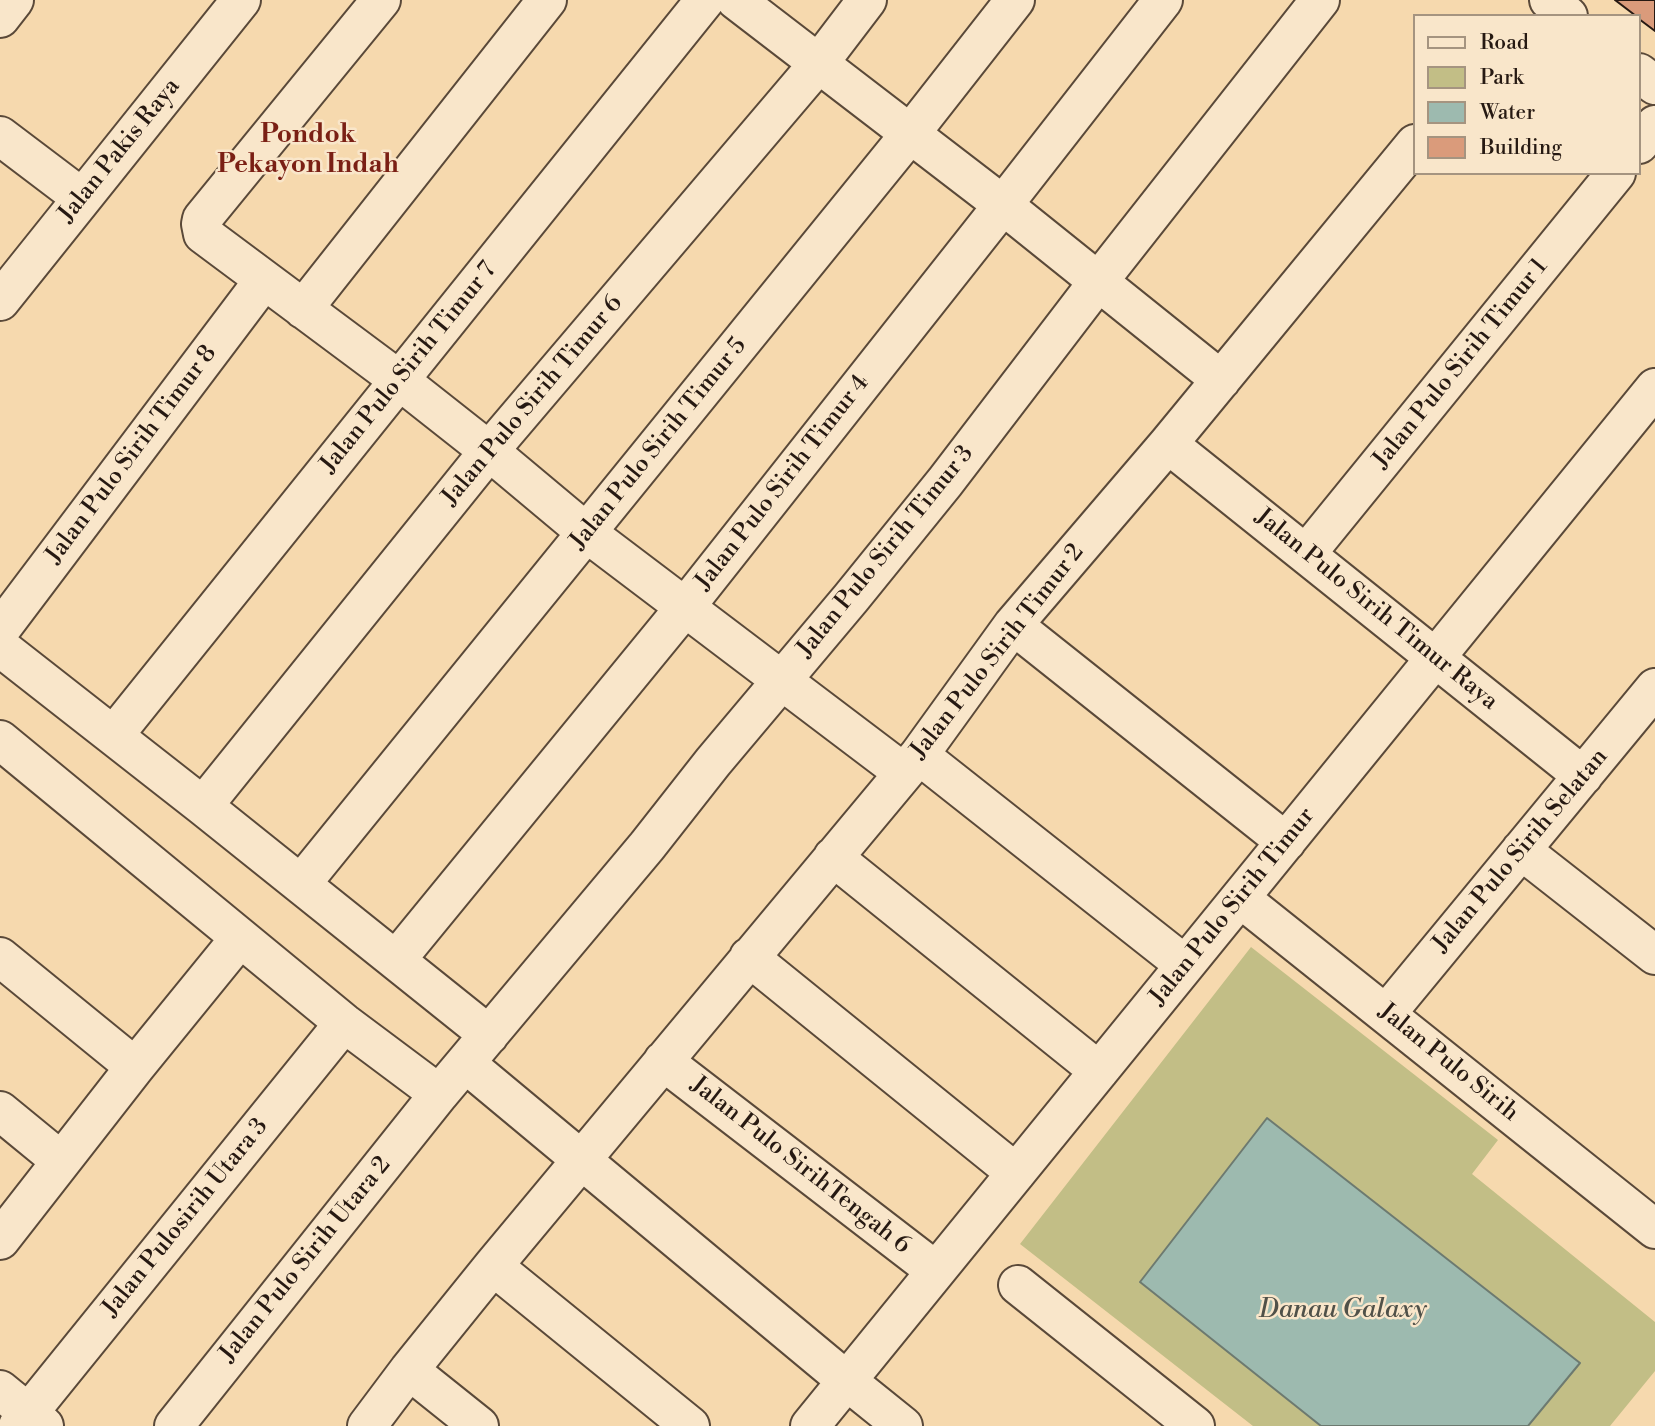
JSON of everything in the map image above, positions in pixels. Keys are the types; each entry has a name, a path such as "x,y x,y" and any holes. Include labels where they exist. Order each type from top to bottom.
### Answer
{"street":[{"path":"0,18 14,0"},
{"name":"Jalan Pakis Raya","path":"0,301 241,0"},
{"path":"381,0 202,219 203,233 399,380 587,533 782,680 911,764 1185,965"},
{"name":"Jalan Pulo Sirih Timur 7","path":"114,735 705,0"},
{"path":"736,0 1003,205 1221,380"},
{"name":"Jalan Pulo Sirih Timur 6","path":"203,806 489,451 819,63 867,0"},
{"name":"Jalan Pulo Sirih Timur 5","path":"301,884 910,134 1015,0"},
{"name":"Jalan Pulo Sirih Timur 4","path":"396,960 686,606 1163,0"},
{"name":"Jalan Pulo Sirih Timur 3","path":"439,1094 852,598 1320,0"},
{"path":"1523,14 1534,0"},
{"path":"1549,0 1566,14"},
{"path":"303,309 531,6"},
{"path":"1641,142 1655,125"},
{"path":"0,136 82,198"},
{"name":"Jalan Pulo Sirih Timur 2","path":"367,1426 409,1370 580,1160 911,764 1013,625 1168,444 1414,145"},
{"name":"Jalan Pulo Sirih Timur 1","path":"1306,554 1614,175"},
{"name":"Jalan Pulo Sirih Timur 8","path":"0,630 264,280"},
{"name":"Jalan Pulo Sirih Timur","path":"810,1426 1655,388"},
{"name":"Jalan Pulo Sirih Timur Raya","path":"1168,444 1583,776"},
{"path":"1013,625 1286,842"},
{"path":"0,647 396,960 580,1160 902,1426"},
{"name":"Jalan Pulo Sirih Selatan","path":"1386,1014 1583,776 1647,714"},
{"path":"0,740 344,1023 439,1094"},
{"path":"1521,850 1655,955"},
{"path":"833,857 1099,1071"},
{"name":"Jalan Pulo Sirih","path":"1240,898 1655,1229"},
{"path":"0,1240 240,938"},
{"path":"0,957 135,1067"},
{"path":"750,957 1016,1173"},
{"name":"Jalan Pulosirih Utara 3","path":"22,1414 344,1023"},
{"name":"Jalan Pulo SirihTengah 6","path":"663,1061 936,1271"},
{"name":"Jalan Pulo Sirih Utara 2","path":"174,1426 439,1094"},
{"path":"0,1111 61,1161"},
{"path":"493,1266 691,1426"},
{"path":"1018,1285 1195,1426"},
{"path":"409,1370 479,1426"}],"green space":[{"path":"1251,947 1498,1140 1472,1174 1655,1322 1655,1371 1610,1426 1253,1426 1020,1244"}],"water":[{"name":"Danau Galaxy","path":"1267,1118 1580,1363 1528,1426 1321,1426 1140,1282"}],"building":[{"path":"1615,0 1655,0 1655,31 1641,20 1641,14 1633,14"}],"district":[{"name":"Pondok Pekayon Indah","path":"308,151"}]}
